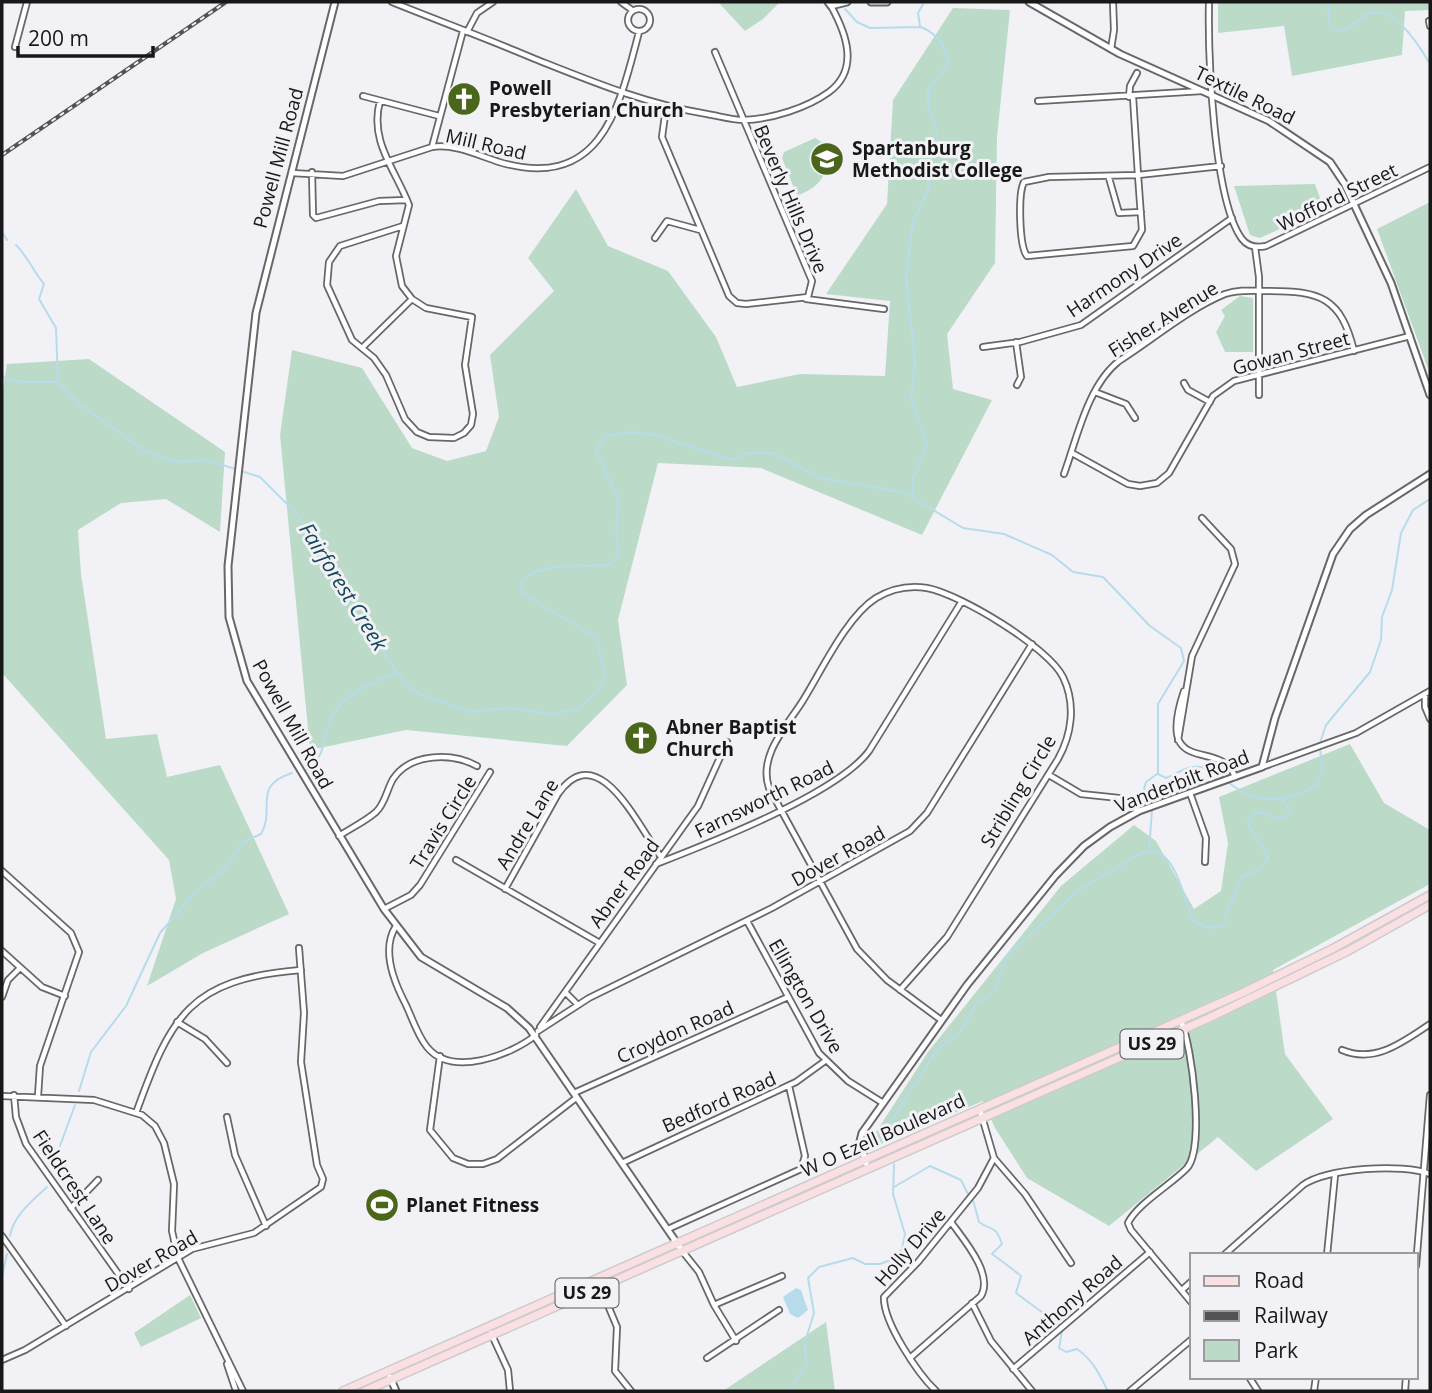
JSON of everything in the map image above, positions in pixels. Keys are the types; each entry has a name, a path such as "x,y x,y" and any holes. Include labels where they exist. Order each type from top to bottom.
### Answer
{"main road":[{"name":"W O Ezell Boulevard","path":"1256,992 1430,895"},
{"path":"1416,903 1421,910"},
{"name":"W O Ezell Boulevard","path":"365,1391 984,1118 1256,992 1430,905"},
{"name":"W O Ezell Boulevard","path":"343,1391 679,1244 864,1159 1183,1025"}],"street":[{"path":"15,47 27,2"},
{"name":"Powell Mill Road","path":"335,2 272,241 253,333 227,583 234,645 255,696 338,836 414,951 429,964 507,1007 536,1034 574,1096 683,1252"},
{"path":"392,2 621,94 666,107 743,120 795,109 821,98 835,88 844,74 848,46 844,30 830,4 847,2"},
{"path":"292,173 312,172 343,176 432,147 465,31 477,13 493,2"},
{"path":"621,2 632,10 641,8 650,15 648,28 639,32 628,23 632,10"},
{"path":"871,2 887,2"},
{"name":"Textile Road","path":"1029,2 1110,49 1269,121 1320,154 1334,167 1391,283 1430,395"},
{"path":"1110,49 1114,30 1113,2"},
{"path":"1209,2 1221,166 1232,218 1242,240 1255,247 1259,291 1259,396"},
{"name":"Mill Road","path":"432,147 444,146 532,169 560,167 576,160 594,146 607,128 621,94 639,32"},
{"name":"Beverly Hills Drive","path":"666,107 662,137 729,296 737,303 806,299 812,291 812,281 715,52"},
{"path":"1137,73 1130,86 1138,175 1142,232 1131,247 1032,257 1024,254 1023,183 1049,177 1109,178 1138,175 1221,166"},
{"path":"1038,101 1203,91"},
{"path":"363,96 439,116"},
{"path":"380,101 376,127 386,162 407,200 409,210 396,246 396,267 402,286 412,299 426,308 472,317 464,365 472,420 468,430 454,438 435,439 413,428 402,414 382,368 350,336 329,292 326,277 329,262 338,248 346,243 403,226"},
{"name":"Wofford Street","path":"1255,247 1266,246 1355,206 1430,167"},
{"path":"312,172 313,215 316,218 379,201 407,200"},
{"path":"1109,178 1119,213 1141,212"},
{"name":"Harmony Drive","path":"983,347 1016,342 1081,325 1232,218"},
{"path":"655,238 667,221 701,230"},
{"name":"Fisher Avenue","path":"1064,474 1096,392 1112,366 1215,299 1237,291 1300,291 1322,297 1345,319 1354,351"},
{"path":"362,348 412,299"},
{"path":"806,299 884,309"},
{"name":"Gowan Street","path":"1072,453 1128,484 1140,486 1157,483 1169,473 1210,402 1222,387 1260,374 1410,336"},
{"path":"1016,342 1021,377 1017,385"},
{"path":"1184,383 1191,391 1210,402"},
{"path":"1096,392 1129,405 1135,418"},
{"name":"Vanderbilt Road","path":"868,1169 861,1136 941,1020 1073,857 1110,827 1139,811 1262,767 1275,718 1333,554 1350,529 1366,515 1430,474"},
{"path":"1202,518 1231,549 1235,561 1195,649 1178,740 1188,751 1228,766 1234,777"},
{"name":"Stribling Circle","path":"900,990 947,937 1049,775 1068,738 1071,707 1067,686 1057,667 1032,644 962,601 936,590 905,587 876,598 856,616 769,754 767,782 857,949 876,971 900,990 941,1020"},
{"name":"Farnsworth Road","path":"656,864 780,809 848,772 863,759 962,601"},
{"name":"Dover Road","path":"440,1056 466,1064 476,1062 536,1034 578,1004 747,921 896,841 924,818 1032,644"},
{"path":"1262,767 1366,728 1428,693"},
{"path":"1428,693 1425,707 1430,719"},
{"name":"Abner Road","path":"536,1034 598,942 698,806 727,742"},
{"name":"Travis Circle","path":"338,836 377,811 394,776 405,767 445,756 456,757 477,766"},
{"name":"Travis Circle","path":"384,909 411,895 420,885 490,772"},
{"name":"Andre Lane","path":"505,889 558,794 569,780 578,774 595,775 610,785 660,857"},
{"path":"1049,775 1081,794 1119,799 1139,811"},
{"path":"1190,793 1207,842 1205,862"},
{"path":"456,860 598,942"},
{"path":"2,872 71,933 79,952 78,964 40,1066 38,1096"},
{"name":"Ellington Drive","path":"747,921 825,1060 848,1081 883,1103"},
{"path":"396,926 388,938 391,964 400,992 421,1038 428,1049 440,1056"},
{"name":"Dover Road","path":"2,1360 66,1326 198,1246 243,1237 266,1226 323,1184 317,1165 301,1069 304,1013 299,948"},
{"path":"2,951 42,986 65,996"},
{"path":"2,997 8,980 20,968"},
{"path":"136,1113 156,1056 188,1007 205,995 262,974 301,971"},
{"path":"565,992 578,1004"},
{"name":"Croydon Road","path":"440,1056 430,1130 453,1158 468,1164 497,1159 574,1096 788,997"},
{"path":"177,1022 205,1039 227,1063"},
{"path":"1342,1050 1362,1056 1383,1052 1430,1024"},
{"path":"1183,1025 1194,1097 1194,1153 1187,1168 1129,1220 1129,1228 1190,1300"},
{"name":"Bedford Road","path":"621,1164 789,1086 825,1060"},
{"path":"668,1229 801,1169 806,1156 789,1086"},
{"name":"Fieldcrest Lane","path":"14,1095 22,1137 129,1289"},
{"path":"1417,1253 1430,1095"},
{"path":"2,1096 88,1099 136,1113 155,1126 164,1143 175,1190 172,1231 178,1258 243,1391"},
{"path":"980,1110 994,1158 1025,1194 1071,1263"},
{"path":"227,1117 235,1155 266,1226"},
{"name":"Holly Drive","path":"936,1391 910,1359 885,1308 884,1297 914,1267 951,1222 983,1181 994,1158"},
{"path":"1226,1253 1306,1183 1335,1175 1376,1169 1423,1171 1430,1174"},
{"path":"1327,1253 1335,1175"},
{"path":"71,1208 98,1180"},
{"path":"910,1359 983,1292 985,1280 951,1222"},
{"path":"2,1237 66,1326"},
{"path":"683,1252 698,1272 714,1306 736,1341"},
{"name":"Anthony Road","path":"1013,1369 1150,1252"},
{"path":"714,1306 782,1276"},
{"path":"597,1279 618,1330 615,1371 631,1391"},
{"path":"1182,1290 1190,1284"},
{"path":"972,1303 991,1341 1032,1391"},
{"path":"707,1358 779,1310"},
{"path":"488,1327 508,1370 510,1391"},
{"path":"1130,1391 1190,1341"},
{"path":"227,1363 226,1370 236,1391"},
{"path":"388,1371 396,1391"}],"green space":[{"path":"718,2 780,2 763,19 745,31"},
{"path":"1218,2 1430,2 1430,10 1405,11 1402,55 1292,76 1284,26 1218,33"},
{"path":"953,8 1010,10 997,137 995,263 947,334 953,389 992,400 922,535 761,468 658,463 618,620 627,685 567,746 406,730 310,750 280,435 292,350 362,368 412,448 447,461 486,451 499,417 490,355 554,291 528,258 576,189 608,246 668,271 716,337 737,387 800,374 885,376 890,301 826,294 887,204 893,100"},
{"path":"815,138 825,144 826,170 819,182 797,196 782,158 784,152"},
{"path":"1315,184 1324,209 1260,238 1250,235 1234,186"},
{"path":"1430,202 1430,374 1377,229"},
{"path":"1240,296 1253,298 1253,352 1225,352 1216,332 1225,316 1221,310"},
{"path":"89,359 225,452 220,532 166,499 121,503 78,530 81,574 106,739 157,734 167,777 220,765 289,914 203,953 147,986 176,899 169,860 2,673 2,394 7,364"},
{"path":"1350,744 1384,803 1430,830 1430,884 1273,970 1285,1054 1333,1119 1256,1171 1218,1137 1109,1226 1027,1178 995,1128 983,1101 881,1144 876,1132 928,1052 1061,886 1134,825 1156,841 1194,909 1221,891 1228,843 1219,797"},
{"path":"190,1295 201,1318 141,1347 134,1333"},
{"path":"826,1322 835,1391 723,1391"}],"water":[{"path":"796,1288 801,1290 808,1310 798,1318 790,1314 783,1297"}],"waterway":[{"path":"1328,2 1329,23 1337,31 1349,28 1366,15 1376,12 1395,19 1412,36 1430,64"},
{"path":"920,26 918,13 923,4"},
{"path":"845,9 857,22 870,28 921,27 927,30 940,41 948,64 928,90 928,108 936,128 937,143 929,164 928,190 913,221 906,277 915,362 911,399 927,443 913,479 913,496"},
{"path":"2,232 7,240"},
{"path":"16,245 44,284 39,299 56,328 58,381"},
{"name":"Fairforest Creek","path":"2,377 20,382 58,382 79,404 145,451 175,462 207,460 260,477 299,516 348,604 364,622 404,683 416,692 469,712 510,708 550,714 578,709 598,691 605,675 596,638 523,593 520,583 538,571 562,566 609,565 618,556 616,526 619,502 596,450 605,436 633,432 654,435 732,460 749,453 773,453 821,478 903,492 963,528 1004,534 1052,555 1073,572 1103,577 1150,626 1181,648 1184,661 1158,704 1158,774"},
{"name":"Fairforest Creek","path":"1320,743 1326,725 1370,672 1381,640 1382,617 1392,590 1401,533 1413,510 1430,499"},
{"path":"306,770 320,755 329,724 340,705 357,691 397,673"},
{"name":"Fairforest Creek","path":"1227,781 1259,798 1293,796 1316,786 1323,770 1320,749"},
{"name":"Fairforest Creek","path":"1158,774 1166,778 1188,768 1199,767 1222,778"},
{"path":"79,1091 91,1052 126,1006 160,933 197,890 225,869 243,842 261,834 265,825 268,791 272,784 292,773"},
{"path":"1150,803 1144,789 1146,782 1157,774"},
{"path":"889,1136 891,1121 938,1049 962,1030 975,1005 994,991 1007,956 1079,890 1141,853 1155,851 1163,855 1175,871 1192,920 1210,928 1222,926 1241,877 1260,870 1268,859 1264,848 1251,831 1248,820 1256,812 1279,818 1289,815 1290,809 1282,800"},
{"path":"1149,850 1152,810"},
{"path":"53,1165 75,1105"},
{"path":"789,1391 806,1365 805,1342 814,1313 808,1278 819,1267 853,1258 865,1264 880,1264 891,1260 902,1249 905,1234 893,1194 894,1164"},
{"path":"894,1187 930,1166 961,1180 968,1194"},
{"path":"10,1236 19,1215 47,1187"},
{"path":"973,1200 979,1222 995,1230 1002,1244 992,1254 1021,1276 1016,1293 1058,1324"},
{"path":"2,1276 7,1254"},
{"path":"1062,1331 1059,1348 1066,1352 1077,1349 1083,1353 1108,1391"}],"railway":[{"path":"2,155 226,2"}],"place":[{"name":"Powell Presbyterian Church","path":"464,99"},
{"name":"Spartanburg Methodist College","path":"827,159"},
{"name":"Abner Baptist Church","path":"641,738"},
{"name":"Planet Fitness","path":"382,1205"}]}
